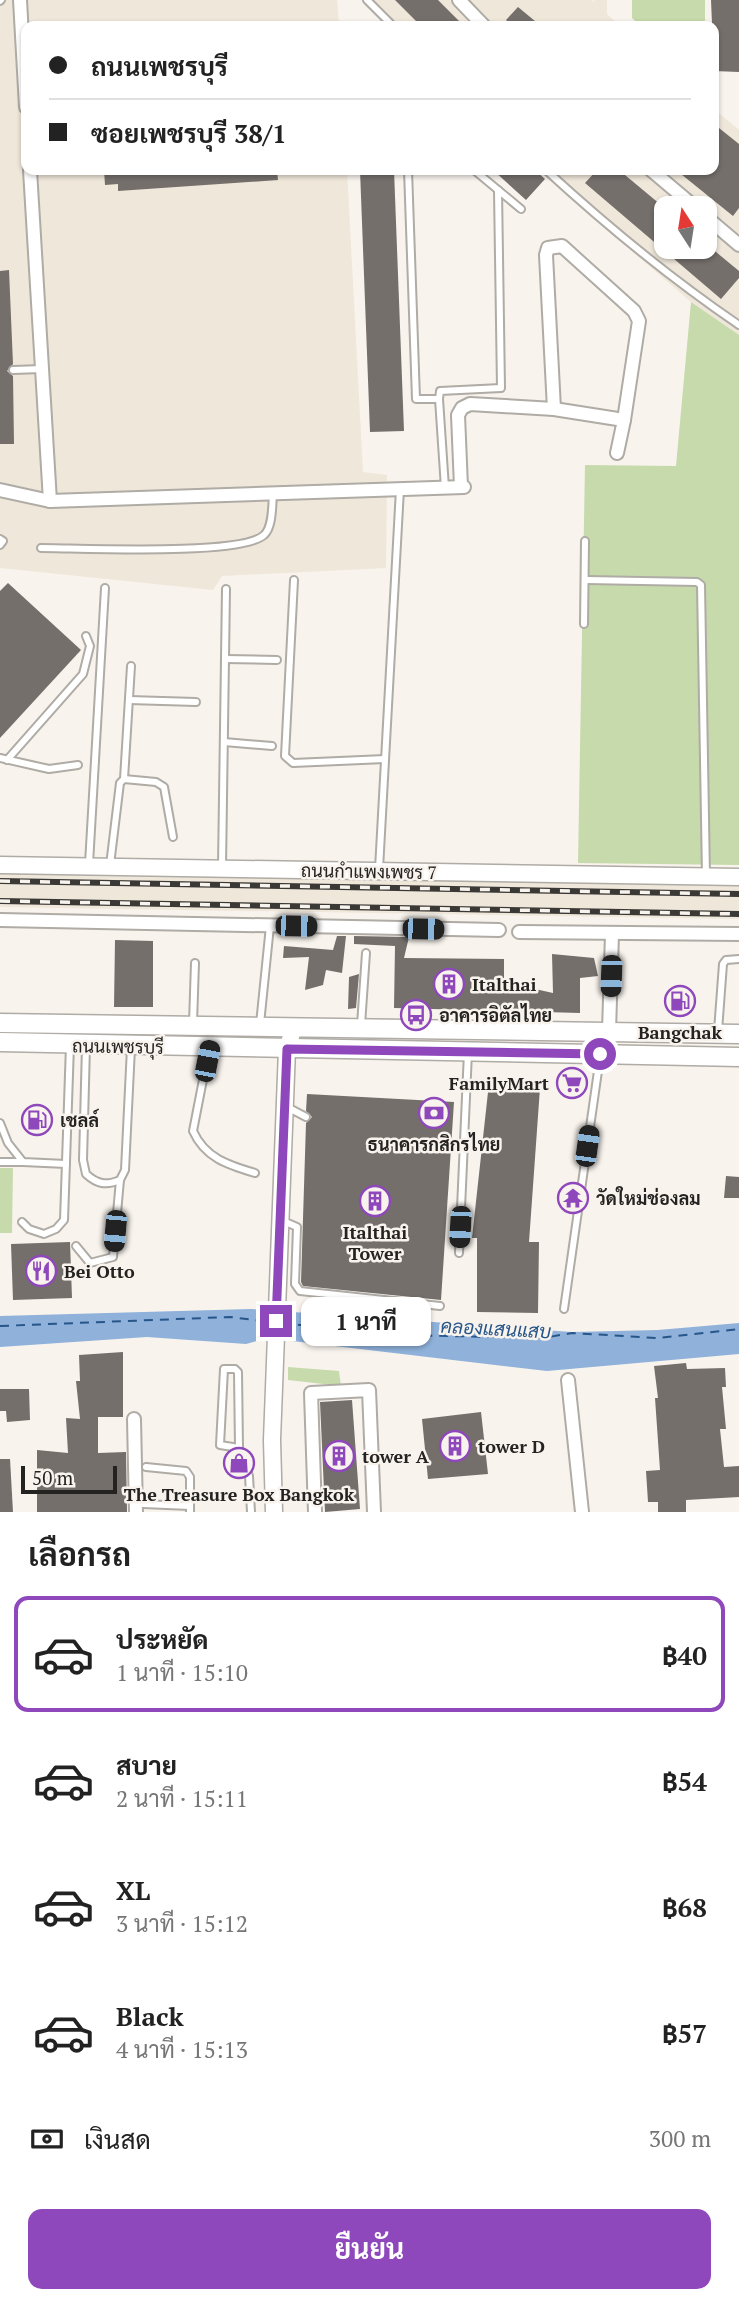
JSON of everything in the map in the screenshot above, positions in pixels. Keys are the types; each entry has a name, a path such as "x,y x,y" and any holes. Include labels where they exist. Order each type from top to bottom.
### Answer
{"main road":[{"name":"ถนนเพชรบุรี","path":"0,1023 739,1034"},
{"path":"616,1031 621,1054"},
{"name":"ถนนเพชรบุรี","path":"0,1042 78,1046 739,1057"}],"street":[{"path":"20,0 21,21"},
{"path":"459,0 479,21"},
{"path":"30,175 50,501"},
{"path":"657,175 682,196"},
{"path":"718,227 739,245"},
{"path":"554,409 546,255 548,248 555,245 562,246 634,311 639,321 617,453"},
{"path":"0,491 50,501 462,487 458,415 462,408 487,403 554,409 624,420"},
{"name":"ถนนกำแพงเพชร 7","path":"0,865 739,877"},
{"path":"0,920 499,930"},
{"path":"519,932 739,934"},
{"path":"612,934 616,1031"},
{"path":"274,1512 279,1219 287,1049 294,1027"},
{"path":"569,1380 582,1512"},
{"path":"315,1512 311,1393 369,1390 374,1512"},
{"path":"134,1419 139,1508"}],"lane":[{"path":"367,0 388,21"},
{"path":"408,175 416,399 439,399"},
{"path":"480,175 521,209"},
{"path":"551,175 609,229 684,288 739,325"},
{"path":"445,488 440,391 501,388 498,190"},
{"path":"13,370 42,369"},
{"path":"379,871 400,489"},
{"path":"41,548 231,547 264,535 268,527 273,494"},
{"path":"0,539 3,541 0,545"},
{"path":"584,624 585,541"},
{"path":"294,580 285,756 293,763 385,759"},
{"path":"586,580 697,582 701,585 706,876"},
{"path":"89,866 105,588"},
{"path":"222,869 226,589"},
{"path":"4,759 83,674 90,646 86,636"},
{"path":"225,659 277,660"},
{"path":"110,867 120,783 124,779 131,666"},
{"path":"129,699 196,702"},
{"path":"223,742 272,746"},
{"path":"4,759 49,769 78,765"},
{"path":"124,779 156,782 164,787 173,837"},
{"path":"260,1026 271,926"},
{"path":"361,1027 366,953"},
{"path":"718,1033 723,964 726,960 739,959"},
{"path":"193,1025 195,963"},
{"path":"22,1222 29,1229 44,1234 56,1229 64,1220 66,1164 78,1046"},
{"path":"78,1046 86,1174 98,1183 108,1185 120,1180"},
{"path":"76,1246 90,1263 113,1257 120,1180 125,1170 132,1046"},
{"path":"210,1047 193,1131 198,1142 213,1157 255,1173"},
{"path":"459,1253 468,1051"},
{"path":"564,1308 600,1054"},
{"path":"285,1106 306,1117"},
{"path":"0,1123 8,1143 23,1162"},
{"path":"0,1162 66,1164"},
{"path":"279,1219 297,1227 295,1284 300,1291 440,1306"},
{"path":"239,1448 220,1446 224,1369 238,1372 239,1448 249,1476 251,1512"},
{"path":"139,1508 190,1509 190,1477 186,1471 146,1467"}],"shaded area":[{"path":"0,0 337,0 339,21 21,21 21,175 347,175 363,472 387,475 386,568 222,576 213,590 0,568"},
{"path":"361,0 592,0 595,3 594,0 607,0 607,14 615,21 382,21"},
{"path":"719,113 739,130 739,335 691,302 544,175 719,175"},
{"path":"0,857 739,878 739,919 0,907"}],"green space":[{"path":"632,0 705,0 705,21 635,21 632,18"},
{"path":"691,302 739,335 739,865 578,863 585,465 676,466"},
{"path":"0,1168 13,1168 12,1233 0,1233"},
{"path":"288,1367 339,1371 341,1386 288,1380"}],"water":[{"name":"คลองแสนแสบ","path":"251,1309 572,1332 658,1330 739,1323 739,1354 547,1371 267,1338 246,1344 147,1337 0,1347 0,1316"}],"building":[{"path":"395,0 438,0 459,21 416,21"},
{"path":"711,0 739,0 739,72 719,71 719,21 712,21"},
{"path":"518,7 535,21 507,21"},
{"path":"719,128 739,144 739,208 733,216 718,204 718,196 708,196 682,175 719,175"},
{"path":"104,175 278,175 278,180 118,191 118,184 105,185"},
{"path":"360,175 394,175 404,431 370,432"},
{"path":"498,175 541,175 545,179 526,200"},
{"path":"592,175 625,175 654,199 654,242 585,183"},
{"path":"718,254 739,271 739,278 721,299 674,259 718,259"},
{"path":"9,270 13,364 7,371 13,376 14,444 0,444 0,271"},
{"path":"8,583 81,650 0,738 0,591"},
{"path":"337,936 346,936 342,973 326,970 323,985 305,990 309,957 283,958 284,946 333,950"},
{"name":"Italthai","path":"354,936 409,937 404,958 504,959 504,982 553,993 552,954 594,958 598,976 580,978 580,1013 394,1008 395,946 354,944"},
{"path":"115,940 153,941 153,1007 114,1007"},
{"path":"359,974 356,1008 348,1009 349,977"},
{"path":"489,1083 540,1088 529,1242 539,1242 538,1313 477,1312 477,1238 472,1238"},
{"name":"Italthai Tower","path":"307,1094 454,1102 441,1300 303,1286 306,1123 312,1117 306,1111"},
{"path":"726,1176 739,1177 739,1198 724,1198"},
{"name":"Bei Otto","path":"70,1242 72,1298 13,1300 11,1244"},
{"path":"123,1352 123,1417 98,1417 98,1453 126,1452 127,1512 37,1512 37,1450 68,1453 66,1418 80,1419 76,1381 80,1381 79,1355"},
{"path":"686,1363 687,1369 725,1368 726,1387 722,1387 726,1429 720,1429 724,1467 739,1466 739,1497 686,1500 686,1512 658,1512 658,1502 648,1502 646,1471 660,1470 655,1398 658,1398 654,1366"},
{"path":"0,1389 29,1389 30,1420 7,1422 6,1411 0,1411"},
{"name":"tower A","path":"352,1400 360,1509 325,1512 320,1402"},
{"name":"tower D","path":"481,1412 488,1474 428,1479 422,1419"},
{"path":"0,1459 10,1459 13,1512 0,1512"}],"ferry route":[{"path":"0,1326 230,1317 270,1322"},
{"path":"282,1323 365,1332 381,1327 401,1335 543,1338 572,1333 657,1338 739,1329"}],"railway":[{"path":"0,881 739,894"},
{"path":"0,901 739,914"}],"place":[{"name":"Italthai","path":"449,984"},
{"name":"Bangchak","path":"680,1001"},
{"name":"อาคารอิตัลไทย","path":"416,1015"},
{"name":"FamilyMart","path":"572,1083"},
{"name":"ธนาคารกสิกรไทย","path":"434,1113"},
{"name":"เชลล์","path":"37,1120"},
{"name":"วัดใหม่ช่องลม","path":"573,1198"},
{"name":"Italthai Tower","path":"375,1201"},
{"name":"Bei Otto","path":"41,1271"},
{"name":"tower D","path":"455,1446"},
{"name":"tower A","path":"339,1456"},
{"name":"The Treasure Box Bangkok","path":"239,1463"}],"route":[{"path":"276,1321 287,1049 600,1054"}]}
